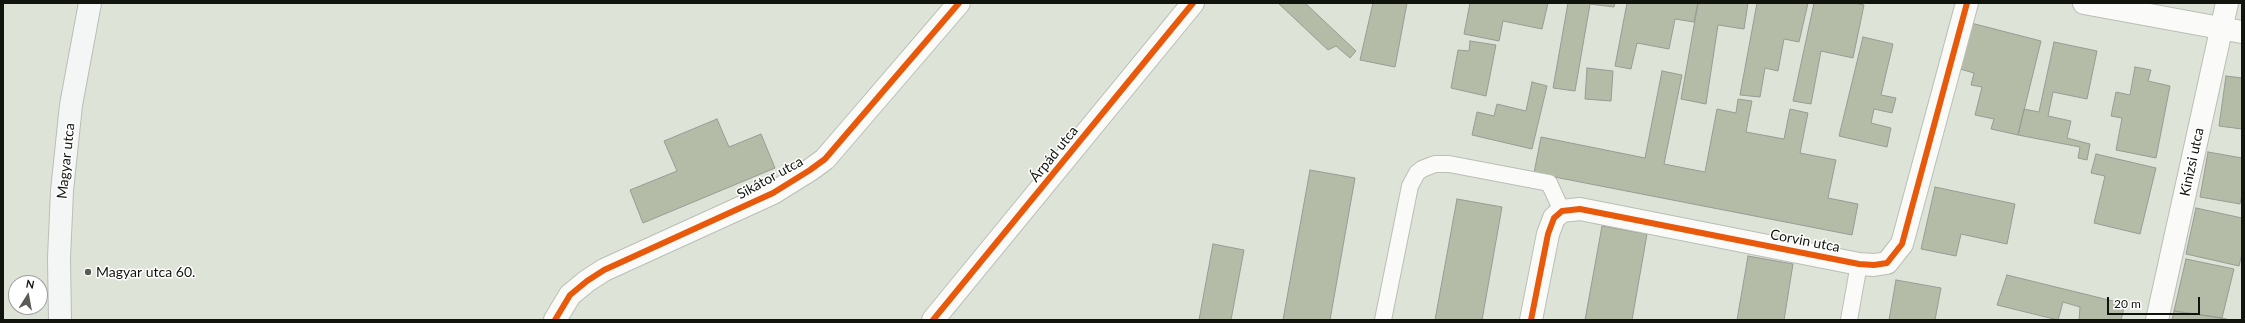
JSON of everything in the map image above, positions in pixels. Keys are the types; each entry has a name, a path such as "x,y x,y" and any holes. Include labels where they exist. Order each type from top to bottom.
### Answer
{"street":[{"name":"Magyar utca","path":"60,320 59,258 62,191 72,98 90,3"},
{"name":"Sikátor utca","path":"555,320 570,295 587,280 604,270 774,193 826,159 959,3"},
{"name":"Árpád utca","path":"933,320 1193,3"},
{"name":"Corvin utca","path":"1562,211 1580,209 1859,264 1874,265 1887,263 1902,244 1967,3"},
{"path":"2084,3 2232,30"},
{"name":"Kinizsi utca","path":"2157,320 2232,30 2227,3"},
{"path":"1531,320 1548,234 1554,218 1562,211"}],"lane":[{"path":"1383,320 1410,186 1417,173 1422,169 1435,164 1449,164 1549,183 1562,211"},
{"path":"1849,320 1859,264"}],"building":[{"path":"1278,3 1305,3 1356,51 1350,58 1336,46 1328,50"},
{"path":"1373,3 1407,3 1395,67 1360,60"},
{"path":"1470,3 1548,3 1542,29 1503,21 1499,41 1464,34"},
{"path":"1568,3 1615,3 1614,7 1590,4 1575,91 1553,88"},
{"path":"1627,3 1698,3 1694,22 1675,19 1669,49 1637,43 1631,69 1615,66"},
{"path":"1698,3 1748,3 1744,29 1718,25 1706,104 1681,99"},
{"path":"1757,3 1808,3 1799,42 1784,39 1778,71 1765,68 1760,97 1740,95"},
{"path":"1814,3 1854,3 1864,5 1853,58 1821,51 1811,104 1793,101"},
{"path":"1971,23 2041,41 2018,135 1991,129 1994,119 1975,115 1982,87 1971,85 1974,73 1960,69"},
{"path":"1863,37 1893,44 1881,95 1896,98 1892,113 1874,109 1871,123 1891,128 1887,147 1839,136"},
{"path":"1470,41 1496,45 1486,96 1451,88 1458,50 1469,51"},
{"path":"2054,42 2097,51 2087,99 2053,92 2048,116 2071,121 2067,138 2090,144 2087,160 2078,158 2080,147 2018,135 2024,109 2039,112"},
{"path":"2135,67 2151,70 2148,81 2170,86 2156,158 2116,150 2122,118 2111,116 2116,92 2130,95"},
{"path":"1587,68 1613,71 1611,101 1585,99"},
{"path":"1662,71 1682,75 1664,164 1705,172 1717,109 1736,113 1738,99 1752,101 1746,132 1784,139 1790,109 1808,113 1800,153 1836,160 1828,198 1858,204 1852,235 1534,173 1541,137 1645,158"},
{"path":"2226,76 2242,78 2242,129 2219,126"},
{"path":"1532,82 1547,86 1532,149 1472,135 1477,112 1494,116 1497,104 1526,111"},
{"path":"717,119 729,147 761,134 775,168 643,223 630,190 677,171 664,141"},
{"path":"2208,152 2242,158 2242,194 2240,204 2200,197"},
{"path":"2096,154 2156,168 2140,234 2094,223 2105,176 2091,173"},
{"path":"1310,170 1355,178 1330,320 1283,320"},
{"path":"1935,187 2015,204 2007,244 1961,234 1956,256 1921,249"},
{"path":"1457,199 1502,207 1482,320 1435,320"},
{"path":"2196,208 2242,218 2242,254 2239,266 2186,254"},
{"path":"1602,226 1647,234 1632,320 1585,320"},
{"path":"1213,244 1244,250 1231,320 1199,320"},
{"path":"1748,256 1793,264 1784,320 1737,320"},
{"path":"2186,259 2234,269 2222,318 2174,311"},
{"path":"2007,275 2125,304 2121,320 2079,320 2080,307 2063,302 2058,320 1997,305"},
{"path":"1896,280 1941,288 1935,320 1889,320"},
{"path":"2174,311 2222,318 2230,320 2172,320"}],"cycle path":[{"path":"555,320 570,295 587,281 604,270 773,193 825,159 959,3"},
{"path":"933,320 1193,3"},
{"path":"1531,320 1548,234 1554,218 1562,211 1580,209 1859,264 1874,265 1887,263 1902,244 1967,3"}],"place":[{"name":"Magyar utca 60.","path":"88,272"}]}
